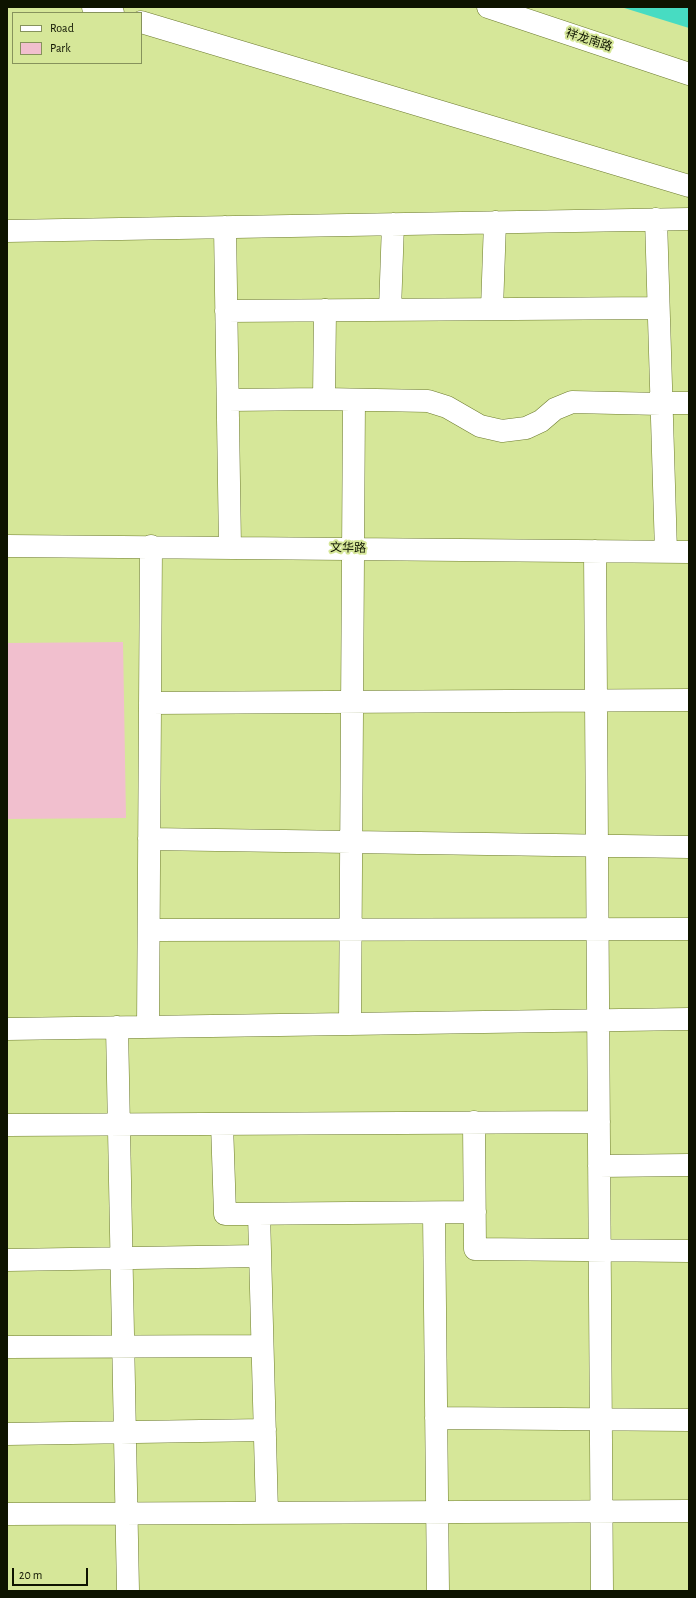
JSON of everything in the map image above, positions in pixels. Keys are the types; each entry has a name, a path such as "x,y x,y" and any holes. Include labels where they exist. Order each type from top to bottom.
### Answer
{"street":[{"path":"93,7 110,12"},
{"name":"祥龙南路","path":"488,7 689,74"},
{"path":"142,22 689,186"},
{"path":"656,219 666,552"},
{"path":"7,231 689,219"},
{"path":"492,309 495,222"},
{"path":"390,310 393,224"},
{"path":"225,227 230,547"},
{"path":"226,311 658,308"},
{"path":"324,399 326,310"},
{"path":"228,400 324,399 428,401 447,407 480,426 502,431 526,428 541,421 555,409 572,402 661,404 689,403"},
{"path":"350,1024 354,400"},
{"name":"文华路","path":"7,546 151,546 689,552"},
{"path":"148,1027 151,546"},
{"path":"595,551 602,1591"},
{"path":"150,703 689,700"},
{"path":"149,839 689,847"},
{"path":"149,930 689,929"},
{"path":"7,1029 689,1019"},
{"path":"118,1027 128,1591"},
{"path":"474,1122 475,1249 689,1251"},
{"path":"7,1125 599,1122"},
{"path":"222,1124 225,1214 475,1212"},
{"path":"599,1166 689,1164"},
{"path":"434,1213 438,1591"},
{"path":"259,1214 266,1513"},
{"path":"7,1260 260,1256"},
{"path":"7,1347 262,1346"},
{"path":"436,1418 689,1420"},
{"path":"7,1434 265,1430"},
{"path":"7,1514 689,1511"}],"green space":[{"path":"123,642 126,818 7,819 7,643"}],"water":[{"path":"621,7 689,7 689,28"}]}
